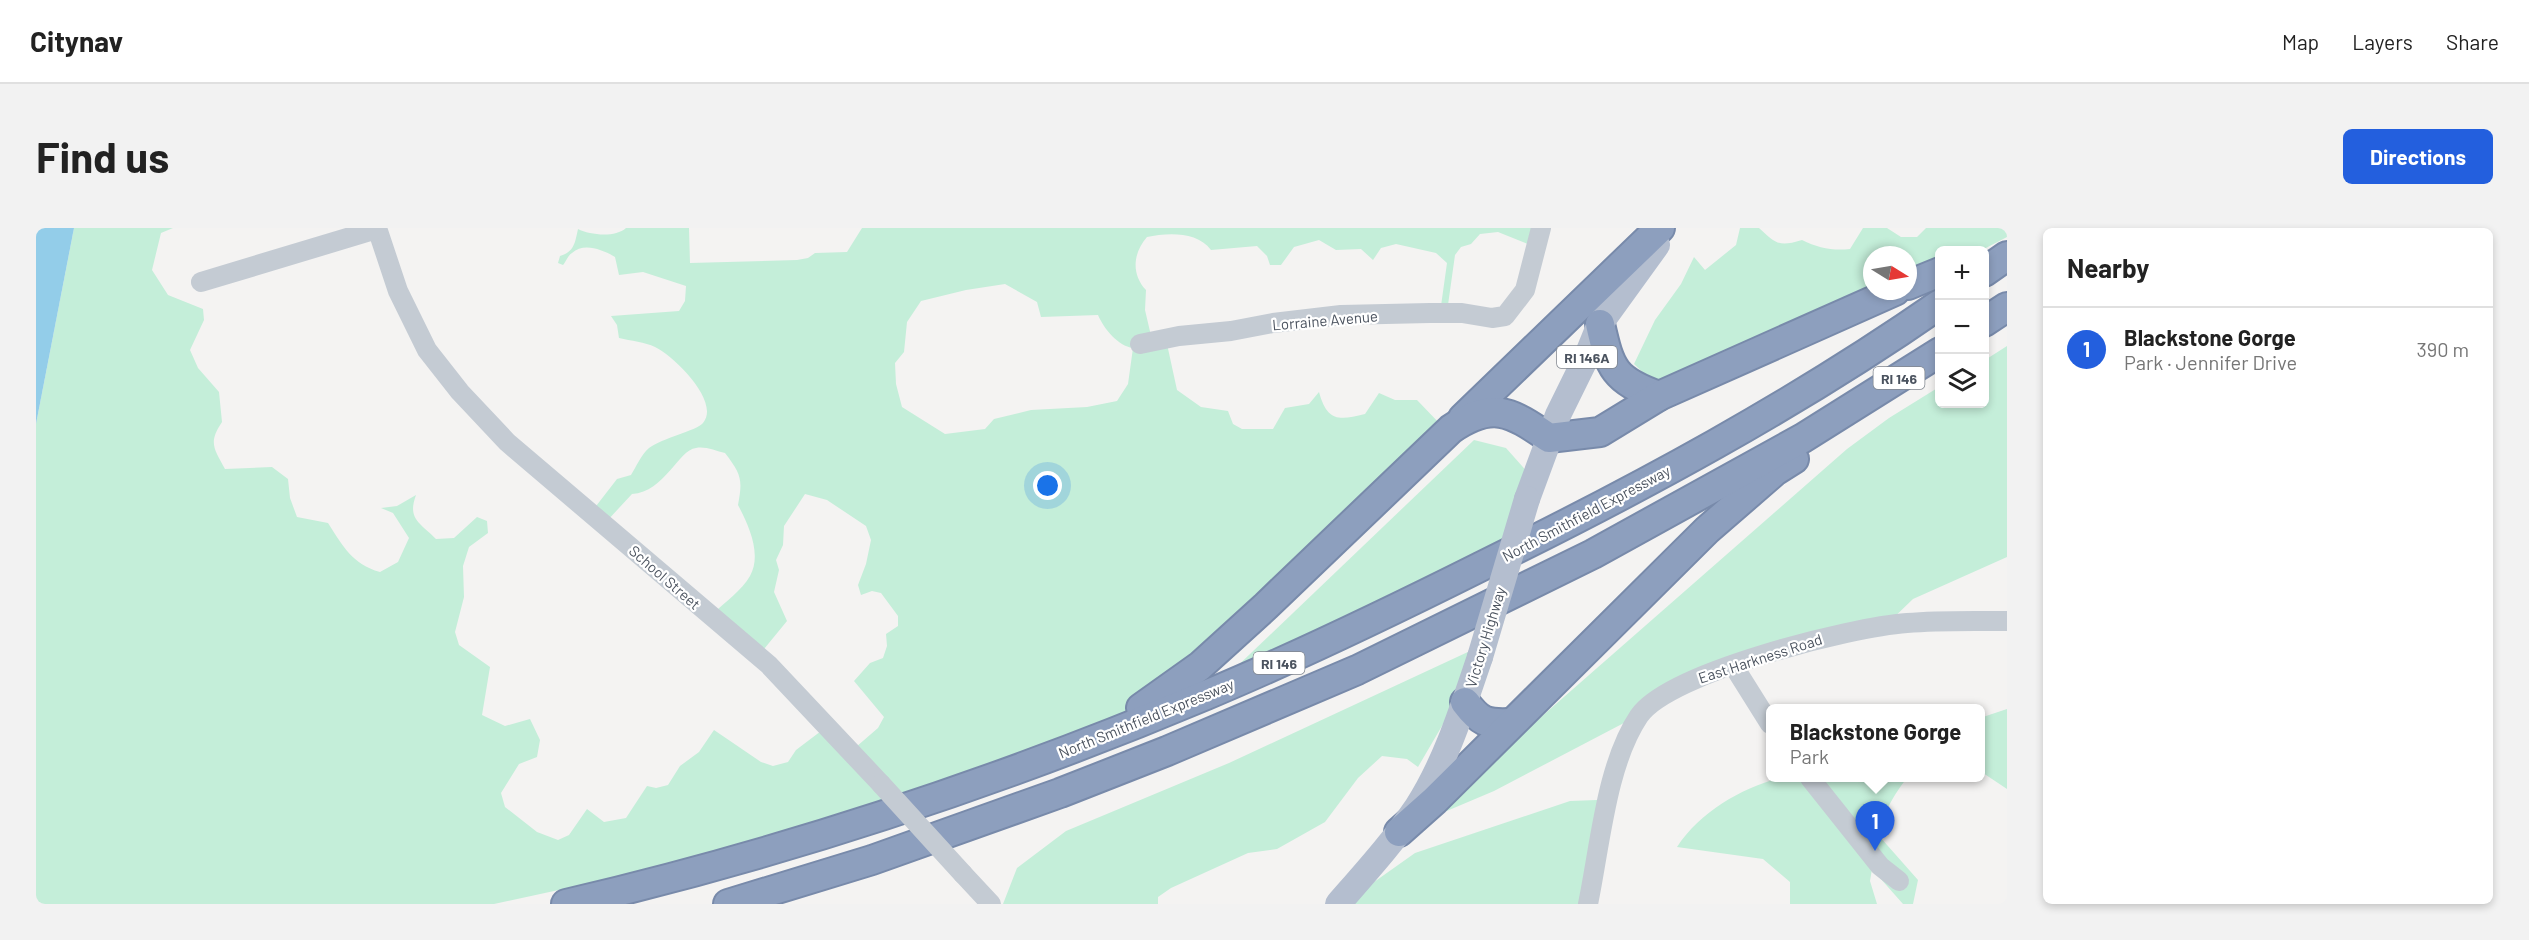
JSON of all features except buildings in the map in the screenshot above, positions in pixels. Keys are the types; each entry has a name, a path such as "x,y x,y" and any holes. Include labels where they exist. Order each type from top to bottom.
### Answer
{"highway":[{"path":"1049,757 1124,718 1200,666 1660,228"},
{"path":"1989,249 2007,240"},
{"path":"1989,269 2007,256"},
{"path":"1917,281 1935,274"},
{"path":"1451,429 1478,413 1497,412 1519,419 1549,438 1600,432 1659,396 1875,300"},
{"name":"North Smithfield Expressway","path":"566,904 686,875 888,814 1049,757 1264,670 1401,607 1565,526 1804,393 1935,307"},
{"path":"1989,319 2007,307"},
{"path":"1600,324 1605,347 1615,372 1633,387 1659,396"},
{"name":"RI 146","path":"728,904 872,860 1060,793 1167,751 1357,670 1593,554 1803,438 1937,354"},
{"path":"1399,832 1435,800 1510,723 1707,530 1775,471 1803,453 1859,404"},
{"path":"1465,702 1475,716 1489,723 1510,723"}],"main road":[{"name":"Victory Highway","path":"1338,904 1399,832 1431,783 1465,702 1527,499 1549,438 1600,324 1636,271 1670,228"}],"street":[{"name":"Lorraine Avenue","path":"1140,344 1179,336 1341,315 1462,313 1492,318 1505,316 1525,290 1541,228"},
{"path":"201,282 377,229"},
{"name":"School Street","path":"377,229 398,291 427,350 460,392 507,442 769,665 991,904"},
{"name":"East Harkness Road","path":"1588,904 1602,825 1621,750 1646,707 1684,683 1733,665 1832,635 1888,625 2007,621"},
{"path":"1733,665 1766,718"},
{"path":"1814,782 1880,866 1899,881"}],"green space":[{"path":"74,228 173,228 161,233 152,270 168,295 203,309 204,320 190,350 198,368 219,392 222,422 215,435 214,446 225,469 272,467 288,479 290,498 297,517 328,523 355,559 370,569 380,572 398,562 409,538 393,513 381,508 397,506 416,495 414,515 436,539 454,538 477,517 487,521 488,533 469,547 463,566 464,597 455,632 459,645 490,667 482,715 505,726 530,719 540,740 537,757 519,764 501,793 505,807 537,832 558,840 569,835 587,809 604,822 626,818 647,786 656,788 668,785 680,766 699,752 714,730 761,762 773,766 788,762 796,750 829,725 856,747 878,728 884,717 854,681 870,663 883,658 887,646 886,634 898,626 898,616 881,593 872,591 861,595 858,585 866,564 871,540 866,526 827,500 805,494 784,526 783,545 776,560 779,570 774,592 787,621 760,654 714,613 747,581 755,559 753,540 738,505 739,477 725,453 703,448 689,450 662,479 643,492 632,494 606,522 593,510 617,479 631,475 649,448 699,426 707,414 701,392 683,369 655,347 619,338 617,325 611,316 679,311 685,301 686,286 643,272 619,275 615,257 594,248 577,250 569,255 563,265 558,263 560,256 573,246 578,229 602,234 616,233 626,228 689,228 690,263 797,260 808,258 815,253 847,252 862,228 1543,228 1538,248 1498,232 1480,234 1471,244 1461,247 1455,255 1447,312 1440,313 1447,263 1436,253 1396,244 1381,248 1373,260 1361,249 1336,250 1319,240 1294,247 1281,265 1270,265 1267,256 1257,246 1211,250 1198,239 1190,236 1172,234 1147,237 1139,250 1136,270 1146,290 1145,310 1152,340 1167,344 1177,390 1201,407 1228,411 1233,424 1242,429 1273,429 1285,408 1309,404 1319,392 1330,414 1341,418 1365,414 1379,393 1395,400 1417,400 1442,426 1133,711 1107,724 743,850 494,904 36,904 36,424","holes":["1005,284 1037,302 1041,317 1098,315 1112,336 1127,347 1133,348 1128,384 1117,401 1087,407 1031,410 994,419 985,429 945,434 902,407 896,384 895,363 904,352 907,322 921,301 966,290"]},
{"path":"1740,228 1759,228 1778,243 1802,240 1820,247 1838,250 1850,249 1863,228 1887,228 1901,237 1917,237 1926,228 2007,228 2007,237 1989,246 1935,246 1935,275 1917,284 1917,246 1863,246 1863,295 1656,385 1634,364 1655,320 1681,284 1694,257 1705,270 1736,245"},
{"path":"2007,346 2007,557 1913,599 1885,626 1683,684 1643,713 1494,791 1442,813 1483,768 1847,449 1889,418 1935,389 1935,408 1989,408 1989,357"},
{"path":"1474,440 1506,448 1530,475 1507,551 1228,675"},
{"path":"1470,651 1446,719 1418,767 1407,759 1382,756 1358,778 1325,822 1277,849 1248,853 1171,888 1158,897 1158,904 1003,904 1017,868 1066,831 1229,763"},
{"path":"2007,709 2007,789 1985,774 1985,716"},
{"path":"1904,782 1885,813 1880,837 1918,880 1913,904 1903,904 1872,869 1870,881 1877,904 1790,904 1790,882 1763,859 1677,847 1686,834 1709,813 1736,795 1764,783"},
{"path":"1597,800 1604,819 1590,904 1343,904 1415,853 1570,801"}],"water":[{"path":"36,228 74,228 36,424"}],"place":[{"name":"Blackstone Gorge","path":"1875,851"}]}
